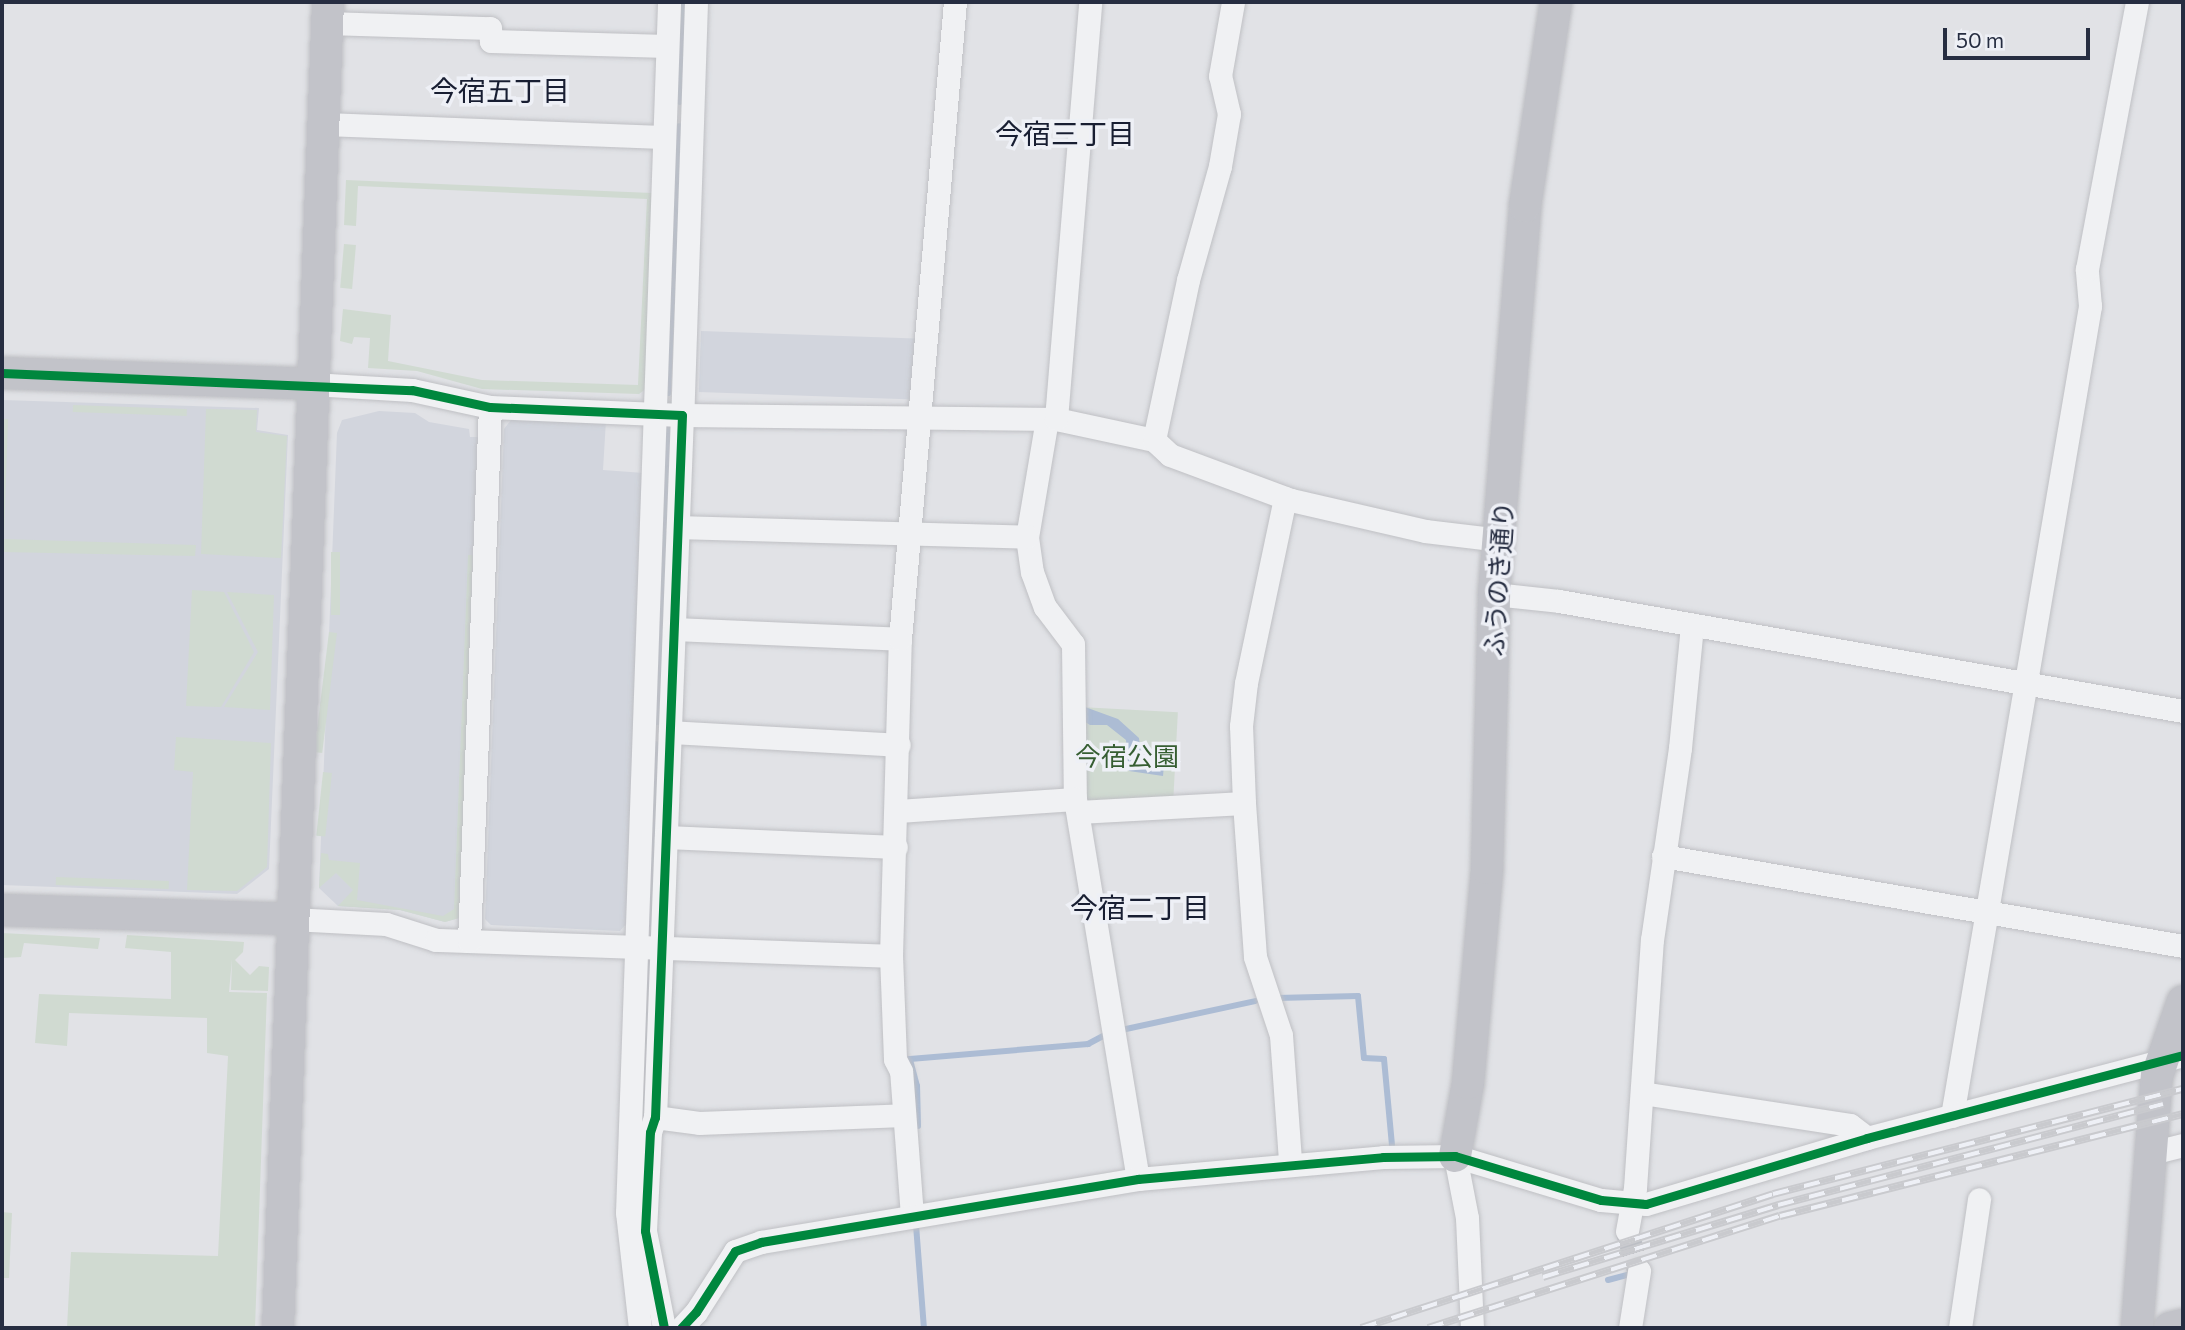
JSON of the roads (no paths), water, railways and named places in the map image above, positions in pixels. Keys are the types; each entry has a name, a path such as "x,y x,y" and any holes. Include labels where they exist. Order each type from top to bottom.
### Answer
{"street":[{"path":"640,1328 627,1213 669,2"},
{"path":"664,1328 645,1231 650,1132 655,1117 696,2"},
{"path":"912,1216 904,1115 895,1059 891,956 898,811 900,639 956,2"},
{"path":"1090,2 1052,419 1027,537 1032,572 1045,607 1073,644 1077,805 1138,1179"},
{"path":"1154,440 1188,279 1220,166 1229,114 1220,76 1233,2"},
{"name":"ふうのき通り","path":"1455,1156 1468,1083 1487,868 1494,594 1525,206 1556,2"},
{"path":"1952,1116 1983,914 2090,306 2087,269 2137,2"},
{"path":"278,1328 328,13 490,28 491,41 667,46"},
{"path":"323,124 664,137"},
{"path":"2,373 412,390 490,407 921,421 1052,419 1154,440 1170,455 1285,498 1425,531 1500,540"},
{"path":"469,941 490,407"},
{"path":"1285,498 1246,683 1241,726 1255,957 1281,1035 1290,1162"},
{"path":"678,527 1027,537"},
{"path":"1494,594 1559,601 2183,711"},
{"path":"1627,1231 1642,1093 1652,940 1681,748 1692,625"},
{"path":"674,629 900,639"},
{"path":"670,732 899,745"},
{"path":"898,811 1244,803"},
{"path":"666,837 896,848"},
{"path":"1663,856 1983,914 2183,946"},
{"path":"2,910 386,924 436,940 891,956"},
{"path":"2137,1328 2157,1076 2175,1057 2183,1001"},
{"path":"681,1328 696,1312 735,1251 761,1241 1138,1179 1290,1162 1455,1156 1601,1199 1632,1203 1664,1201 1867,1138 2175,1057"},
{"path":"1642,1093 1850,1125 1867,1138"},
{"path":"655,1117 699,1123 904,1115"},
{"path":"2151,1153 2183,1145"},
{"path":"1455,1156 1467,1218 1472,1328"},
{"path":"1961,1328 1979,1199"},
{"path":"1630,1328 1639,1271"},
{"path":"2170,1328 2183,1325"}],"water":[{"path":"1085,707 1118,719 1139,738 1142,763 1164,765 1163,776 1129,771 1126,740 1107,725 1090,725 1082,720"}],"waterway":[{"path":"680,102 684,2"},
{"path":"668,393 679,126"},
{"path":"658,722 668,426"},
{"path":"649,924 656,744"},
{"path":"641,1128 648,963"},
{"path":"1277,998 1358,996 1364,1058 1384,1059 1392,1145"},
{"path":"1126,1029 1255,1001"},
{"path":"918,1126 917,1086 910,1059 1088,1044 1103,1036"},
{"path":"916,1225 924,1328"},
{"path":"1608,1280 1631,1274"}],"tunnel":[{"path":"1627,1231 1639,1271"}],"railway":[{"path":"1361,1328 1773,1194 2183,1089"},
{"path":"1543,1277 1778,1205 2163,1104"},
{"path":"1428,1328 1780,1216 2183,1114"}],"district":[{"name":"今宿五丁目","path":"500,90"},
{"name":"今宿三丁目","path":"1065,133"},
{"name":"今宿二丁目","path":"1140,907"}],"park label":[{"name":"今宿公園","path":"1127,756"}]}
